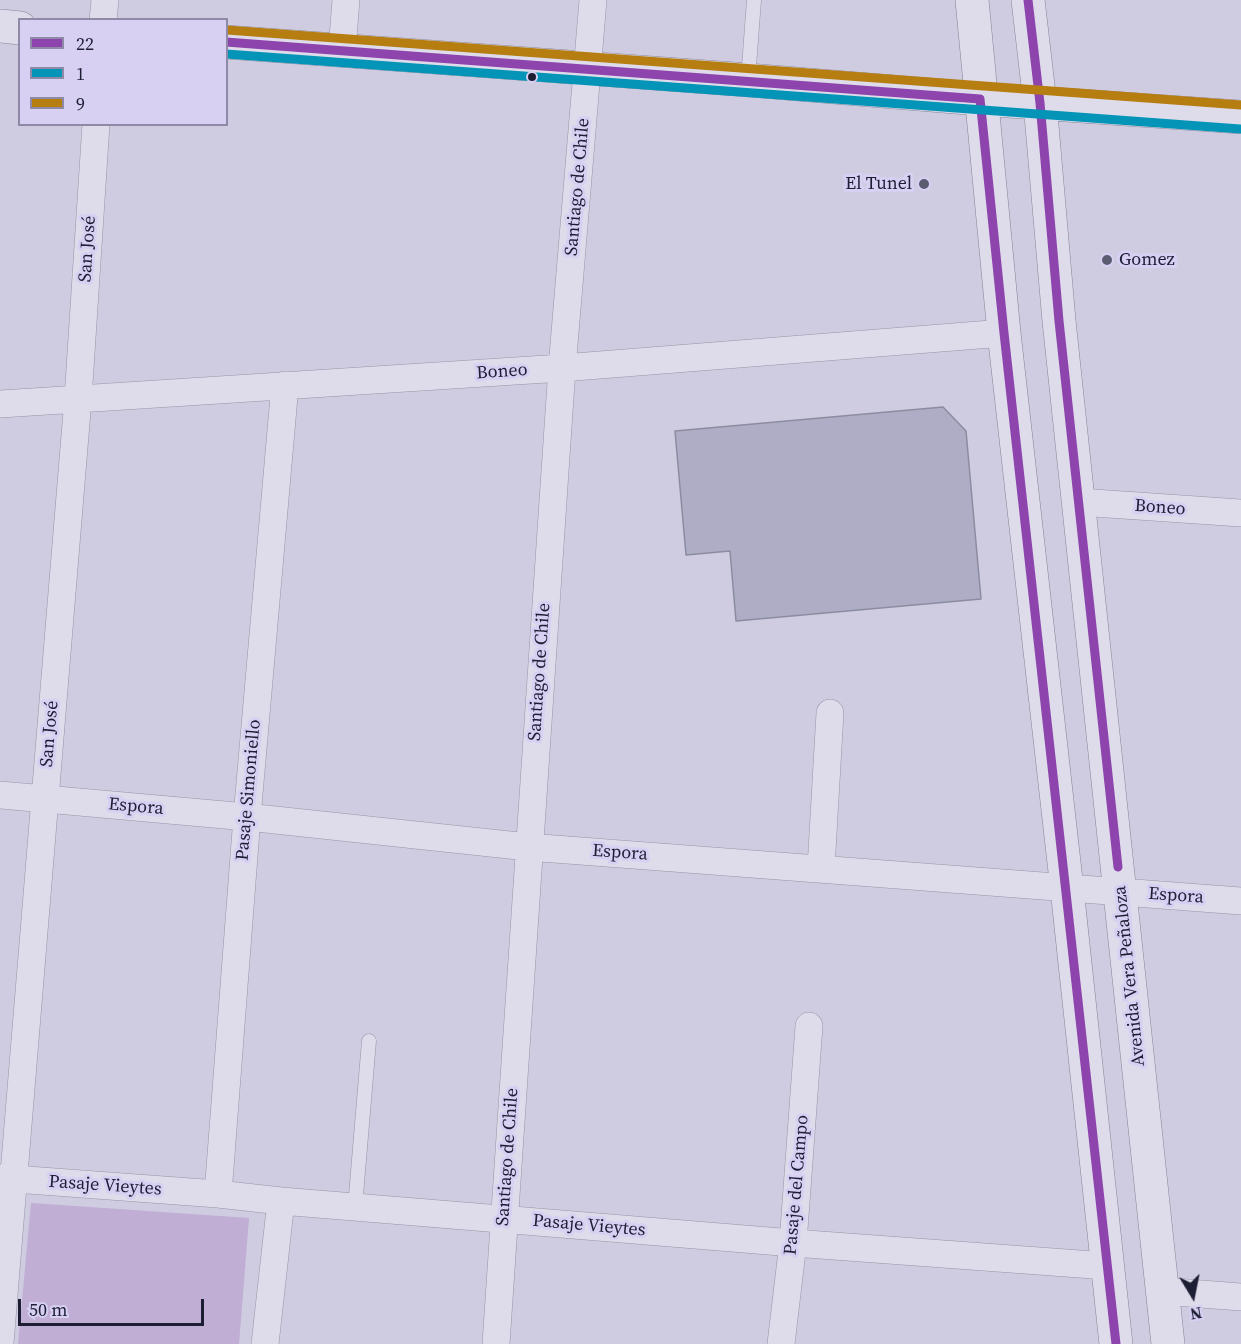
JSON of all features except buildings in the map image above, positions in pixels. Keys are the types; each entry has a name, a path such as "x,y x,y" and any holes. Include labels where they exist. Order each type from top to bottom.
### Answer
{"main road":[{"path":"972,0 1004,333 1116,1344"},
{"name":"Avenida Vera Peñaloza","path":"1029,0 1059,321 1168,1344"},
{"path":"0,26 18,28"},
{"path":"228,42 1241,117"}],"street":[{"path":"103,18 105,0"},
{"path":"342,50 346,0"},
{"name":"Santiago de Chile","path":"496,1344 562,368 593,0"},
{"name":"San José","path":"0,1343 7,1179 44,799 78,399 96,126"},
{"name":"Boneo","path":"0,404 562,368 1004,333"},
{"name":"Pasaje Simoniello","path":"218,1194 247,817 285,385"},
{"name":"Boneo","path":"1079,502 1241,513"},
{"path":"821,868 830,713"},
{"name":"Espora","path":"0,795 247,817 528,846 1241,901"},
{"name":"Pasaje del Campo","path":"781,1344 793,1243 809,1026"},
{"name":"Pasaje Vieytes","path":"7,1179 218,1194 281,1202 793,1243 1107,1266"},
{"path":"265,1344 281,1202"},
{"path":"1162,1291 1241,1297"}],"lane":[{"path":"748,80 754,0"},
{"path":"355,1208 369,1041"}],"shaded area":[{"path":"31,1203 249,1218 239,1344 18,1344"}],"transit line":[{"name":"22","path":"1028,0 1040,103 1059,321 1118,867"},
{"name":"9","path":"228,30 1241,105"},
{"name":"22","path":"228,42 980,99 1116,1344"},
{"name":"1","path":"228,54 1240,129"}],"place":[{"name":"El Tunel","path":"924,184"},
{"name":"Gomez","path":"1107,260"}]}
